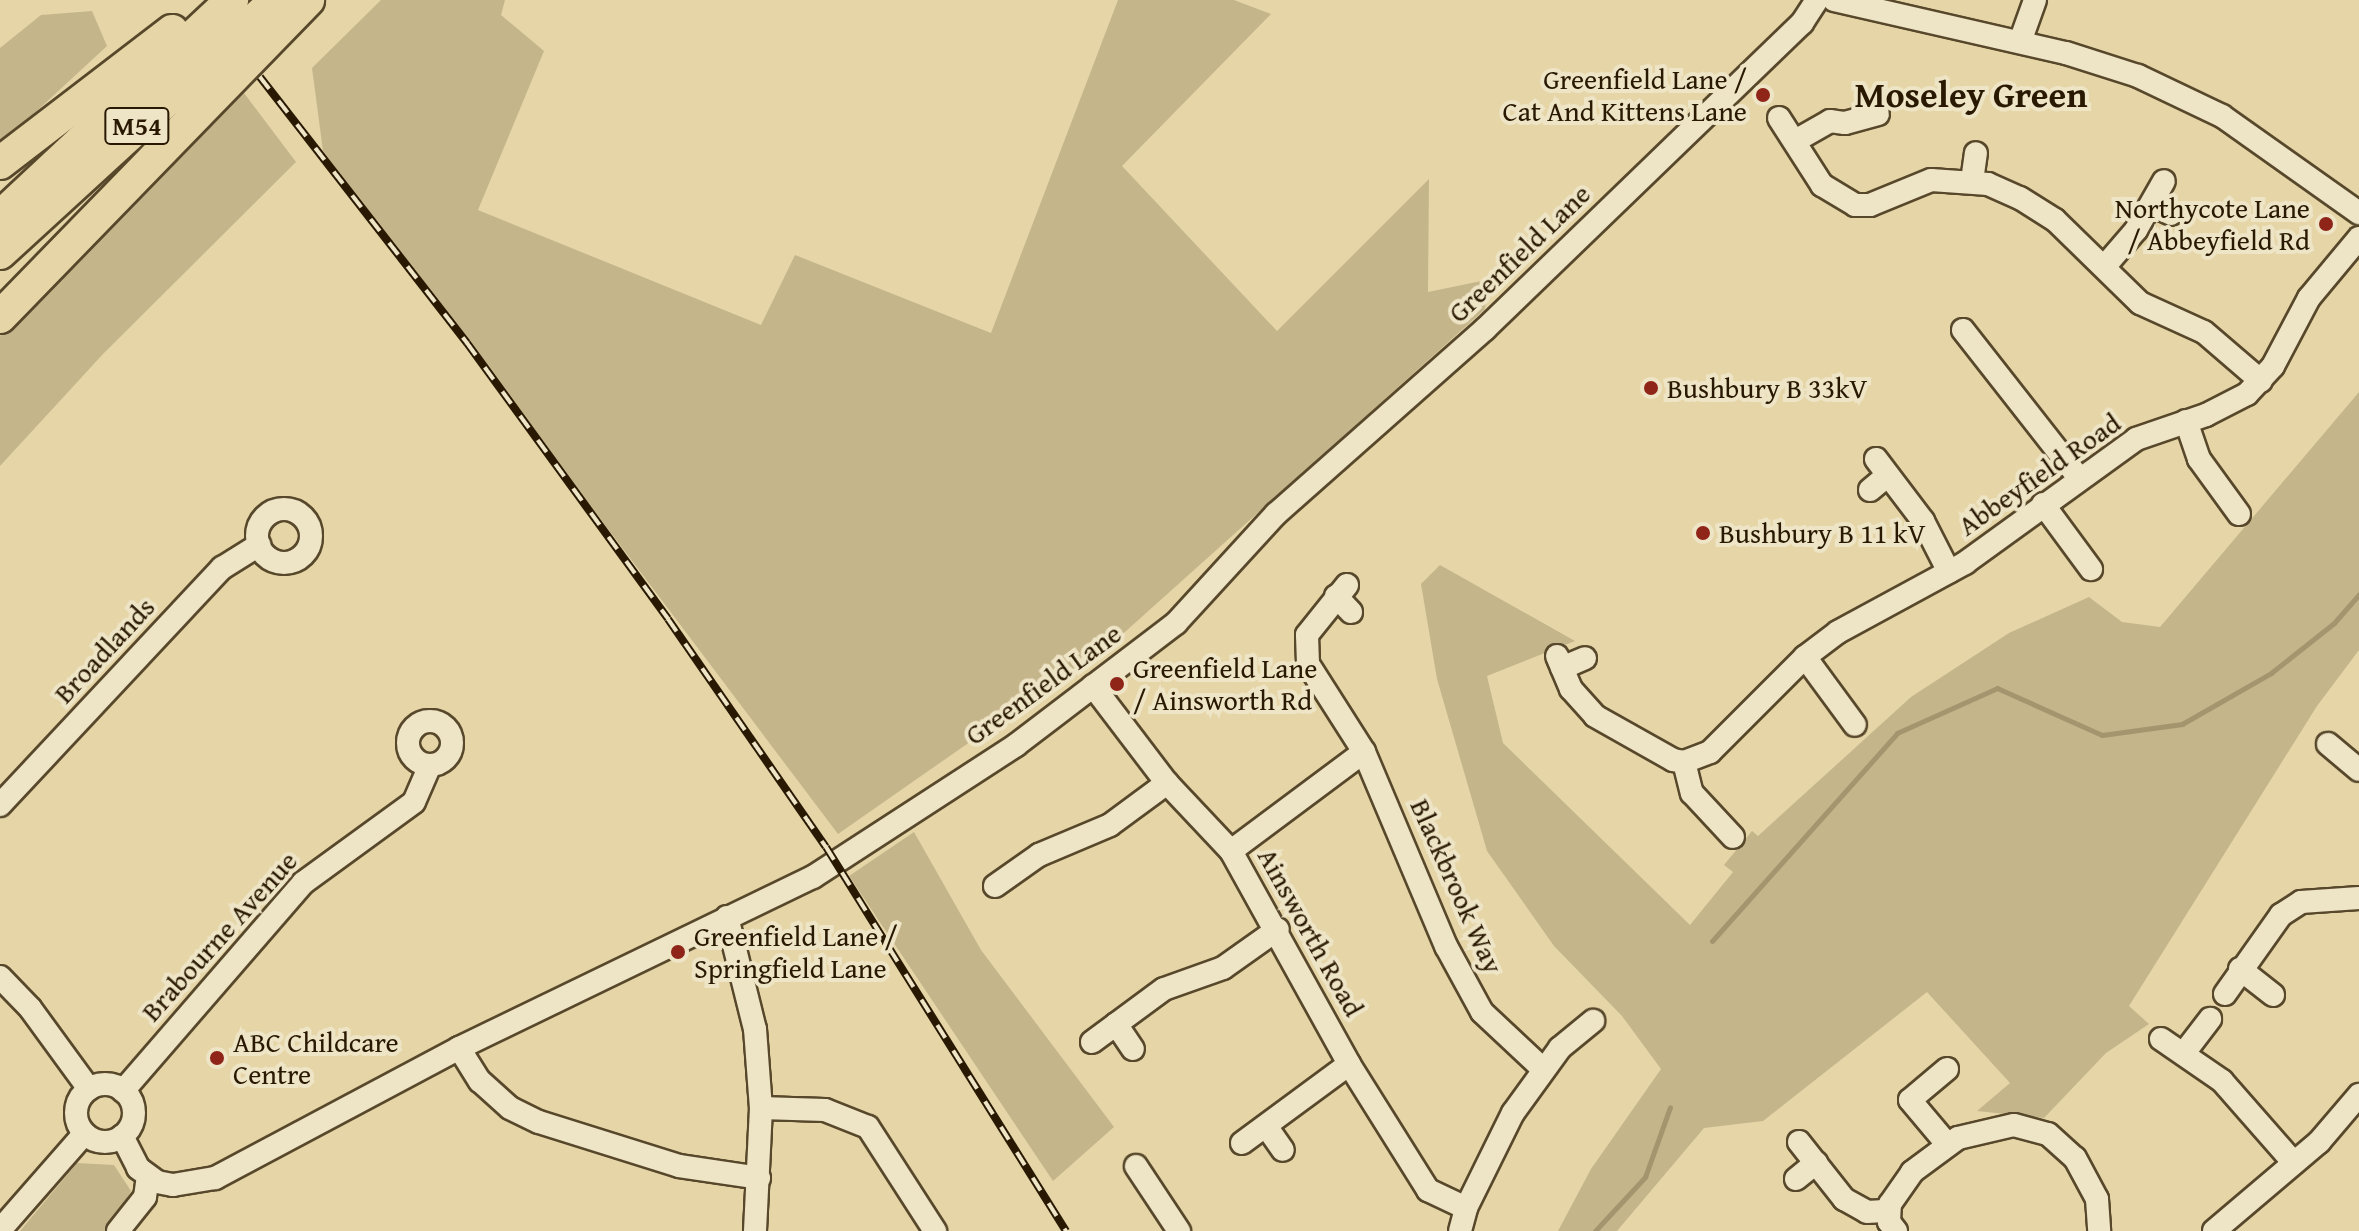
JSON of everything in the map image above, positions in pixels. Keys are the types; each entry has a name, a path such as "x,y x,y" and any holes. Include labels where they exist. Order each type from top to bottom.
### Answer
{"highway":[{"name":"M54","path":"0,163 212,0"},
{"name":"M54","path":"0,217 232,0"},
{"name":"M54","path":"0,253 276,0"},
{"path":"0,317 308,0"}],"street":[{"name":"Greenfield Lane","path":"148,1176 173,1185 215,1178 459,1048 831,866 1016,745 1176,623 1276,514 1485,329 1802,23 1817,0"},
{"path":"1834,0 2097,61 2181,94 2258,139 2359,213"},
{"path":"2020,42 2035,0"},
{"path":"1795,141 1830,121 1845,123 1878,114"},
{"path":"1779,118 1822,185 1855,205 1870,205 1931,180 1972,181 2006,191 2055,220 2140,303 2204,332 2261,381"},
{"path":"1972,181 1976,153"},
{"path":"2105,266 2162,209 2164,181"},
{"name":"Abbeyfield Road","path":"1684,762 1710,752 1733,733 1805,657 1872,611 1949,572 2136,439 2228,405 2261,381 2309,298 2359,238"},
{"path":"1963,330 2079,478"},
{"path":"2186,421 2222,478 2239,514"},
{"path":"1870,490 1882,467 1923,521 1949,572"},
{"path":"2043,504 2091,569"},
{"name":"Broadlands","path":"0,805 222,568 259,545"},
{"name":"Blackbrook Way","path":"1345,598 1315,619 1305,650 1315,679 1364,752 1446,946 1482,1012 1543,1069"},
{"path":"1805,657 1851,709"},
{"path":"1585,658 1560,662 1571,689 1595,716 1684,762 1692,793 1733,837"},
{"name":"Ainsworth Road","path":"1093,686 1167,783 1231,851 1278,929 1349,1064 1428,1190 1466,1208"},
{"path":"2328,746 2359,770"},
{"path":"1231,851 1364,752"},
{"name":"Brabourne Avenue","path":"123,1091 303,883 414,802 430,765"},
{"path":"1011,883 1039,855 1110,825 1167,783"},
{"path":"2225,994 2281,915 2301,902 2359,898"},
{"path":"727,917 755,1029 761,1108 755,1231"},
{"path":"1092,1042 1164,989 1223,968 1278,929"},
{"path":"2240,969 2273,995"},
{"path":"0,977 30,1008 89,1089"},
{"path":"2184,1053 2210,1019"},
{"path":"1460,1231 1466,1208 1513,1113 1543,1069 1593,1021"},
{"path":"1116,1024 1133,1049"},
{"path":"2161,1039 2222,1081 2294,1163"},
{"path":"459,1048 480,1081 510,1108 539,1122 666,1162 759,1178"},
{"path":"1242,1143 1349,1064"},
{"path":"1947,1069 1910,1100 1947,1144"},
{"path":"84,1134 76,1110 89,1089 106,1084 123,1091 134,1113 122,1136 125,1150 148,1176 145,1197 118,1231"},
{"path":"2214,1231 2294,1163 2357,1103"},
{"path":"761,1108 825,1110 868,1127 935,1231"},
{"path":"1266,1126 1283,1150"},
{"path":"1799,1142 1844,1199 1867,1212 1892,1215 1912,1172 1947,1144 2000,1126 2031,1127 2048,1134 2086,1174 2097,1199 2099,1231"},
{"path":"84,1134 107,1142 122,1136"},
{"path":"0,1230 84,1134"},
{"path":"1796,1179 1816,1163"},
{"path":"1136,1166 1179,1231"}],"shaded area":[{"path":"381,0 505,0 501,15 544,51 478,210 761,325 795,255 991,333 1118,0 1234,0 1271,14 1122,166 1277,331 1429,179 1428,292 1496,278 1484,310 1116,640 838,834 323,151 312,68"},
{"path":"92,11 107,46 0,145 0,48 41,15"},
{"path":"244,93 296,162 103,354 0,466 0,336 143,187"},
{"path":"2359,392 2359,650 2317,706 2129,1006 2149,1024 2106,1053 2044,1118 1977,1111 2010,1083 1927,992 1763,1121 1704,1128 1617,1231 1558,1231 1591,1169 1661,1069 1622,1016 1554,946 1487,851 1437,679 1421,584 1440,565 1575,641 1487,676 1503,743 1690,925 1733,872 1724,865 1752,831 1758,836 1911,697 2009,633 2089,597 2122,622 2160,627"},
{"path":"914,832 981,950 1114,1127 1053,1181 849,876"},
{"path":"77,1163 114,1165 131,1191 107,1231 20,1231"}],"waterway":[{"path":"1712,941 1897,733 1997,688 2102,735 2182,724 2271,673 2334,623 2359,594"},
{"path":"1595,1231 1645,1177 1670,1107"}],"railway":[{"path":"260,77 467,343 668,619 826,847 1066,1231"}],"place":[{"name":"Greenfield Lane / Cat And Kittens Lane","path":"1763,95"},
{"name":"Northycote Lane / Abbeyfield Rd","path":"2326,224"},
{"name":"Bushbury B 33kV","path":"1651,388"},
{"name":"Bushbury B 11 kV","path":"1703,533"},
{"name":"Greenfield Lane / Ainsworth Rd","path":"1117,684"},
{"name":"Greenfield Lane / Springfield Lane","path":"678,952"},
{"name":"ABC Childcare Centre","path":"217,1058"}],"district":[{"name":"Moseley Green","path":"1971,94"}]}
